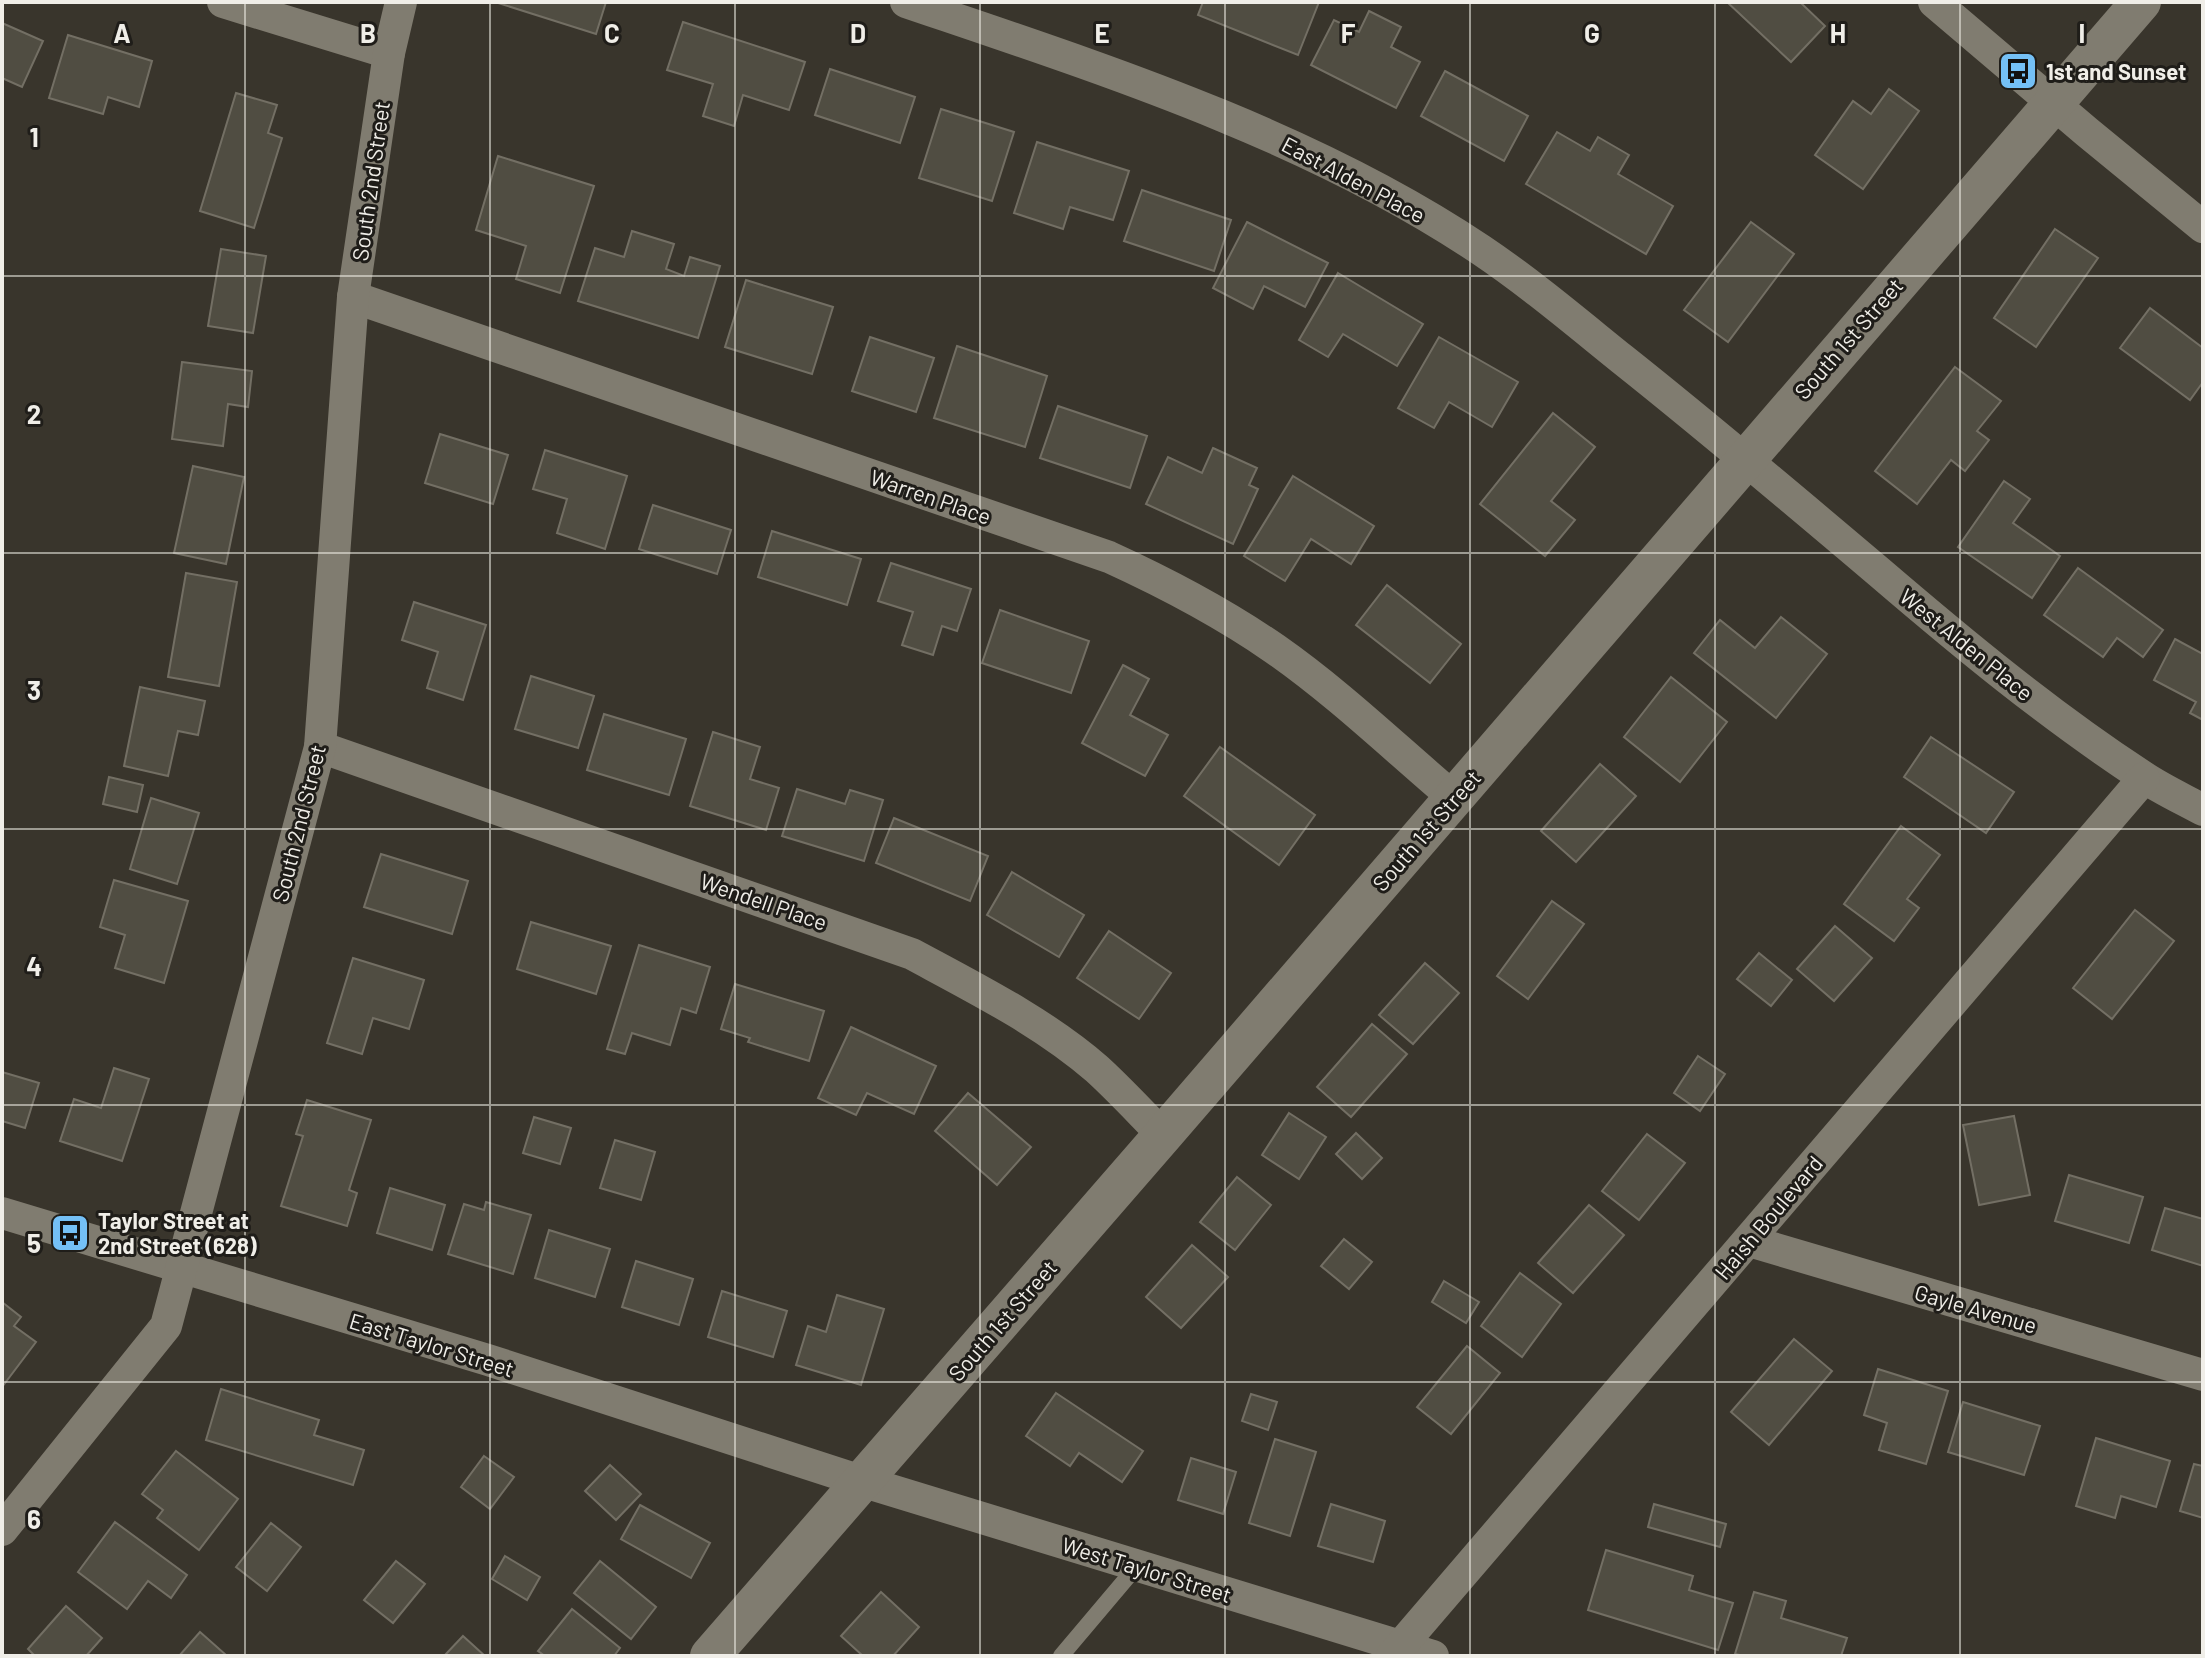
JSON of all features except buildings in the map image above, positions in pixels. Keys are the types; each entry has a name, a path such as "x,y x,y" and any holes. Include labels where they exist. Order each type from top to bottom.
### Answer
{"street":[{"path":"223,2 389,53"},
{"name":"South 2nd Street","path":"2,1530 166,1326 320,747 353,297 389,53 401,2"},
{"name":"East Alden Place","path":"906,2 1075,59 1290,144 1388,194 1478,248 1522,279 1745,458"},
{"path":"1934,2 2203,227"},
{"name":"South 1st Street","path":"710,1656 2141,2"},
{"name":"Warren Place","path":"353,297 1109,557 1152,576 1275,649 1337,696 1454,798"},
{"name":"West Alden Place","path":"1745,458 1965,646 2144,778 2203,810"},
{"name":"Wendell Place","path":"320,747 912,954 981,991 1055,1038 1096,1068 1163,1135"},
{"name":"Haish Boulevard","path":"1396,1651 2144,778"},
{"name":"East Taylor Street","path":"2,1213 488,1360 861,1481"},
{"name":"Gayle Avenue","path":"1749,1241 2203,1375"},
{"name":"West Taylor Street","path":"861,1481 1137,1566 1396,1651 1433,1656"}],"lane":[{"path":"1061,1656 1137,1566"}],"place":[{"name":"1st and Sunset","path":"2018,71"},
{"name":"Taylor Street at 2nd Street (628)","path":"70,1233"}]}
